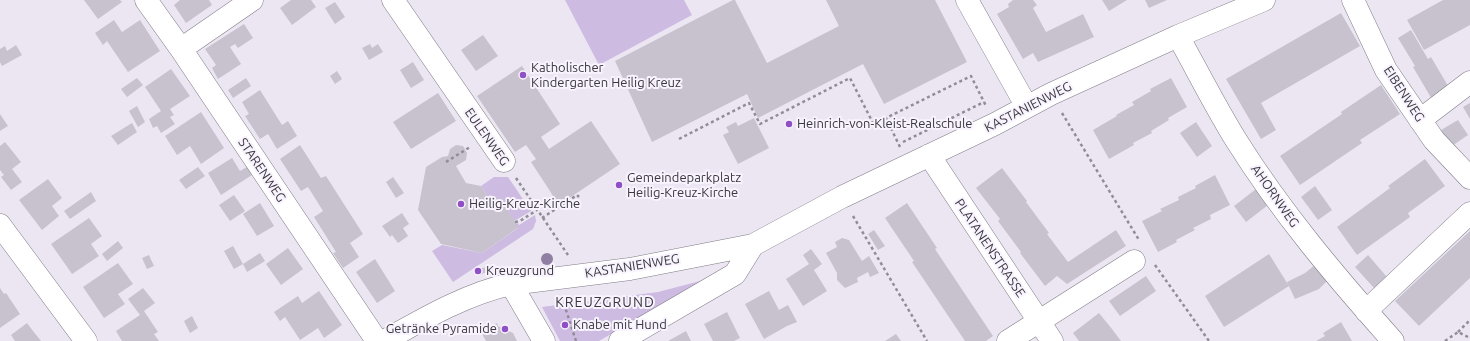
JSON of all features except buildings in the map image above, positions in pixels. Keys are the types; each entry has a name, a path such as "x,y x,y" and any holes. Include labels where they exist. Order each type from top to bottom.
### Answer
{"street":[{"name":"STARENWEG","path":"146,0 181,49 377,341"},
{"path":"181,49 252,0"},
{"name":"EULENWEG","path":"393,0 504,161"},
{"path":"967,0 1027,107"},
{"name":"KASTANIENWEG","path":"384,341 441,309 493,288 582,274 630,269 753,245 909,164 995,124 1051,94 1178,36 1264,0"},
{"name":"EIBENWEG","path":"1353,0 1386,70 1434,140 1470,178"},
{"name":"AHORNWEG","path":"1178,36 1235,139 1250,161 1298,229 1393,341"},
{"path":"1420,120 1470,82"},
{"name":"PLATANENSTRASSE","path":"929,155 1052,341"},
{"path":"1366,311 1470,213"},
{"path":"0,225 86,341"},
{"path":"620,341 735,274 753,245"},
{"path":"1008,341 1142,256"},
{"path":"511,284 544,341"}],"path":[{"path":"679,139 749,103 760,124 850,78 874,124 971,76 995,124"},
{"path":"1051,94 1142,256 1209,341"},
{"path":"899,144 984,102"},
{"path":"886,118 909,164"},
{"path":"446,162 487,136"},
{"name":"EULENWEG","path":"504,161 582,274"},
{"path":"542,218 577,195 579,197"},
{"path":"842,198 927,341"},
{"path":"515,222 520,221 537,210"},
{"path":"576,341 564,304 585,299 582,274"},
{"path":"1445,341 1458,332 1470,320"},
{"path":"1458,332 1470,338"}],"shaded area":[{"path":"565,0 684,0 692,15 599,65"},
{"path":"494,177 508,177 531,211 514,220 499,199 487,196 481,186"},
{"path":"535,215 536,221 533,229 453,282 432,251 442,245 482,253 518,228 516,224 518,223 519,225"},
{"path":"704,280 599,341 560,341 542,307 658,292"}],"place":[{"name":"Katholischer Kindergarten Heilig Kreuz","path":"523,75"},
{"name":"Heinrich-von-Kleist-Realschule","path":"789,124"},
{"name":"Gemeindeparkplatz Heilig-Kreuz-Kirche","path":"619,185"},
{"name":"Heilig-Kreuz-Kirche","path":"461,204"},
{"name":"Kreuzgrund","path":"478,271"},
{"name":"Knabe mit Hund","path":"565,325"},
{"name":"Getränke Pyramide","path":"505,329"}],"district":[{"name":"KREUZGRUND","path":"605,302"}]}
